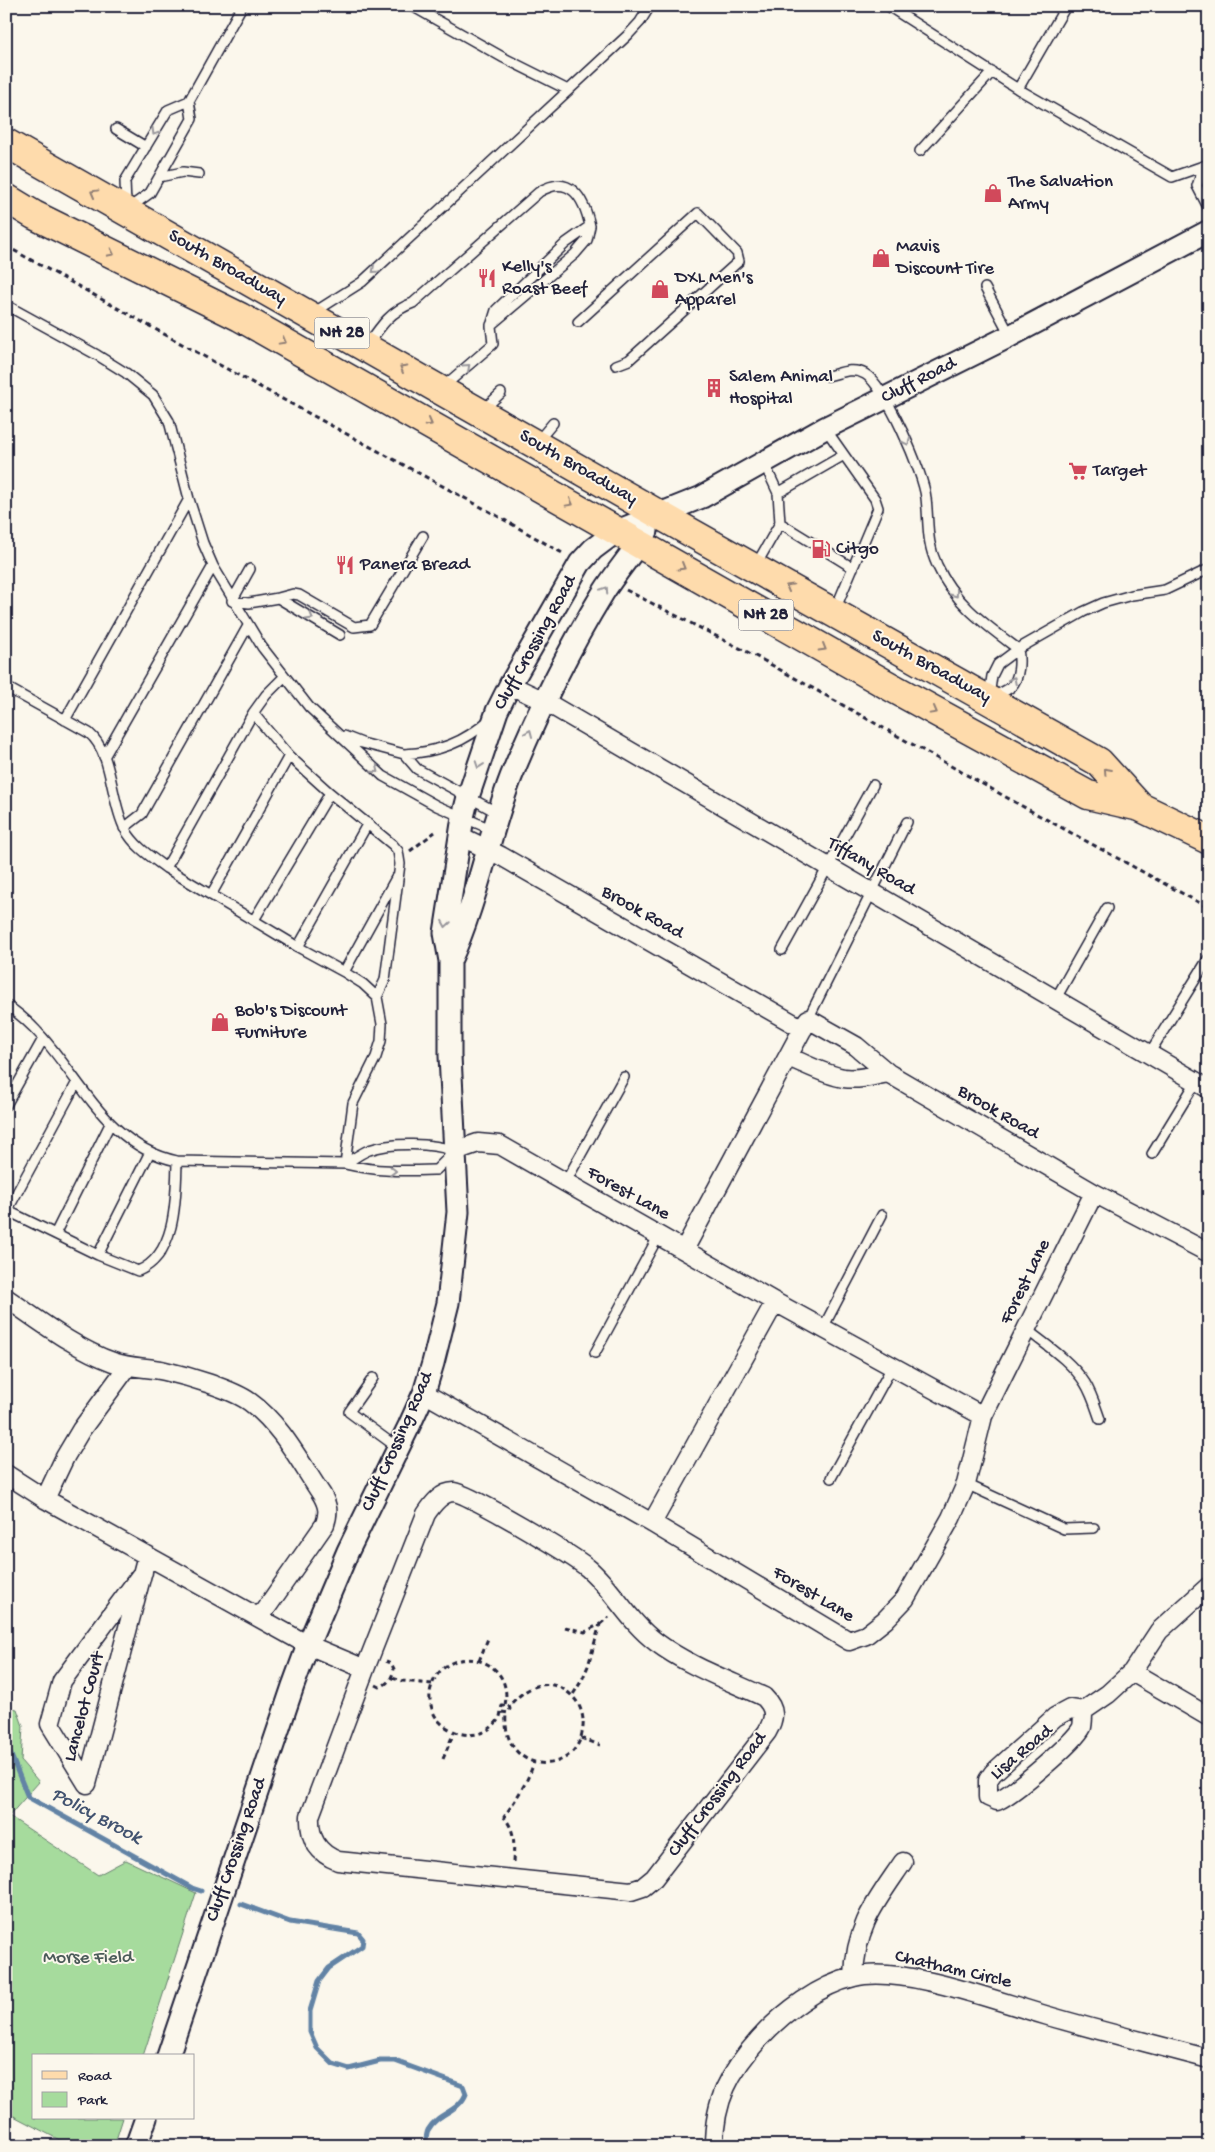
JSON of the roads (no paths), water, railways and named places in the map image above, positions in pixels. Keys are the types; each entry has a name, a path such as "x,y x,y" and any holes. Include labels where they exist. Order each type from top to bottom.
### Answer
{"main road":[{"name":"South Broadway","path":"6,143 366,346 658,514 1099,762 1140,807"},
{"name":"South Broadway","path":"6,198 34,215 240,317 883,682 1088,795 1140,807 1209,840"}],"street":[{"name":"Cluff Road","path":"658,514 702,498 825,428 1010,336 1209,231"},
{"name":"Cluff Crossing Road","path":"169,2054 308,1645 348,1551 424,1393 444,1324 454,1262 458,1212 450,1056 450,961 445,933 464,817 496,713 580,563 593,548 628,536 658,514"},
{"name":"Cluff Crossing Road","path":"450,961 460,938 510,780 544,701 577,636 611,582 628,536"},
{"name":"Tiffany Road","path":"510,685 544,701 1202,1085"},
{"name":"Brook Road","path":"464,817 494,831 806,1024 856,1046 888,1073 1094,1192 1209,1253"},
{"path":"684,1250 806,1024"},
{"path":"788,1057 826,1073 845,1078 864,1078 888,1073"},
{"name":"Forest Lane","path":"455,1151 478,1143 500,1145 775,1302 983,1416"},
{"name":"Forest Lane","path":"424,1393 652,1523 849,1641 866,1635 885,1620 905,1599 951,1518 966,1484 983,1416 1094,1192"},
{"path":"6,1298 48,1327 94,1354 128,1366 165,1371 233,1393 248,1401 271,1422 327,1505 329,1514 325,1524 260,1617"},
{"path":"652,1523 775,1302"},
{"path":"45,1499 65,1457 128,1366"},
{"path":"6,1474 145,1563 260,1617 369,1677"},
{"name":"Cluff Crossing Road","path":"454,1492 480,1503 573,1557 602,1582 637,1625 654,1641 676,1656 764,1698 771,1704 774,1713 773,1722 767,1732 654,1878 643,1887 631,1891 338,1861 320,1851 312,1840 309,1829 310,1816 369,1677 426,1514 433,1503 443,1495 454,1492"},
{"name":"Lancelot Court","path":"145,1563 140,1581 87,1784 50,1724 62,1681 145,1563"},
{"name":"Lisa Road","path":"1083,1711 1082,1725 1067,1743 1006,1797 997,1801 988,1797 988,1780 992,1773 1055,1717 1070,1709 1083,1711 1108,1694 1132,1672 1160,1631 1209,1586"},
{"path":"1132,1672 1209,1717"},
{"path":"854,1977 857,1944 863,1925 875,1903 903,1862"},
{"name":"Chatham Circle","path":"714,2146 717,2110 724,2088 748,2052 768,2030 798,2005 820,1991 854,1977 875,1974 944,1985 1209,2059"},
{"path":"136,2146 145,2120"}],"lane":[{"path":"126,211 125,181 168,110 189,101 242,6"},
{"path":"412,6 504,58 568,90"},
{"path":"310,315 362,282 628,35 640,22 650,6"},
{"path":"888,6 1018,89 1172,177 1207,166"},
{"path":"1018,89 1066,6"},
{"path":"920,151 992,72"},
{"path":"126,211 150,193 192,119 189,101"},
{"path":"116,129 146,147"},
{"path":"1207,166 1197,186 1209,209"},
{"path":"159,177 183,172 199,174"},
{"path":"366,346 382,324 399,308 413,303 459,261 548,187 568,186 587,209 590,226 587,240 575,254 491,326"},
{"path":"578,322 698,213 737,253 739,262 629,360 616,365"},
{"path":"441,389 493,344 491,326 496,310 566,243 590,226"},
{"path":"985,288 1010,336"},
{"path":"6,305 126,372 153,395 169,421 189,499 203,543 213,566 248,626 284,677 310,707 383,776 437,806 494,831"},
{"path":"828,376 850,370 866,374 885,398 915,458 923,482 926,498 926,524 937,566 961,603 1018,649 1020,661 1016,679 1011,687 988,699"},
{"path":"481,412 501,393"},
{"path":"536,443 553,423"},
{"path":"825,428 875,499 878,508 834,612"},
{"path":"778,493 844,455"},
{"path":"754,568 780,523 778,493 763,462"},
{"path":"65,720 189,499"},
{"path":"780,523 853,568"},
{"path":"232,601 249,603 292,594 299,595 354,627 370,625 423,536"},
{"path":"104,757 213,566"},
{"path":"232,601 250,569"},
{"path":"988,699 992,676 998,664 1018,649 1083,612 1103,603 1132,595 1165,590 1209,569"},
{"path":"278,598 340,635"},
{"path":"124,828 142,814 248,626"},
{"path":"166,868 253,713 284,677"},
{"path":"6,687 89,732 96,738 104,757 114,799 124,828 134,842 166,868 298,947 344,972 363,984 377,997 382,1024 381,1041 376,1057 354,1103 346,1164"},
{"path":"253,713 289,756 393,845 399,858 399,873 386,980 377,997"},
{"path":"341,735 404,754 426,752 446,748 478,730 496,713"},
{"path":"404,754 464,817"},
{"path":"211,895 289,756"},
{"path":"782,950 872,786"},
{"path":"254,920 330,793"},
{"path":"806,1024 907,822"},
{"path":"298,947 368,823"},
{"path":"344,972 399,873"},
{"path":"1055,1000 1107,908"},
{"path":"1149,1054 1208,959"},
{"path":"6,1006 18,1013 43,1039 110,1124 130,1140 162,1158 177,1161 346,1164 371,1170 436,1170 455,1151 440,1146 392,1146 369,1150 346,1164"},
{"path":"6,1105 43,1039"},
{"path":"565,1183 624,1077"},
{"path":"77,1082 7,1210 98,1255 138,1271 148,1267 157,1257 173,1222 177,1161"},
{"path":"1152,1154 1202,1085"},
{"path":"55,1234 110,1124"},
{"path":"98,1255 150,1152"},
{"path":"823,1328 882,1215"},
{"path":"595,1352 659,1235"},
{"path":"1026,1330 1050,1347 1080,1376 1086,1384 1100,1419"},
{"path":"832,1478 892,1367"},
{"path":"373,1378 349,1412 398,1448"},
{"path":"966,1484 1064,1529 1094,1528"}],"waterway":[{"name":"Policy Brook","path":"6,1743 28,1797 192,1888 201,1891"},
{"name":"Policy Brook","path":"241,1904 290,1922 358,1933 363,1939 362,1946 329,1968 319,1981 310,2011 310,2032 317,2048 333,2064 349,2069 380,2061 395,2061 463,2086 466,2094 463,2100 432,2124 427,2132 425,2146"}],"place":[{"name":"The Salvation Army","path":"993,193"},
{"name":"Mavis Discount Tire","path":"881,258"},
{"name":"Kelly's Roast Beef","path":"487,278"},
{"name":"DXL Men's Apparel","path":"660,289"},
{"name":"Salem Animal Hospital","path":"714,388"},
{"name":"Target","path":"1078,471"},
{"name":"Citgo","path":"821,549"},
{"name":"Panera Bread","path":"345,565"},
{"name":"Bob's Discount Furniture","path":"220,1022"}],"park label":[{"name":"Morse Field","path":"88,1958"}]}
